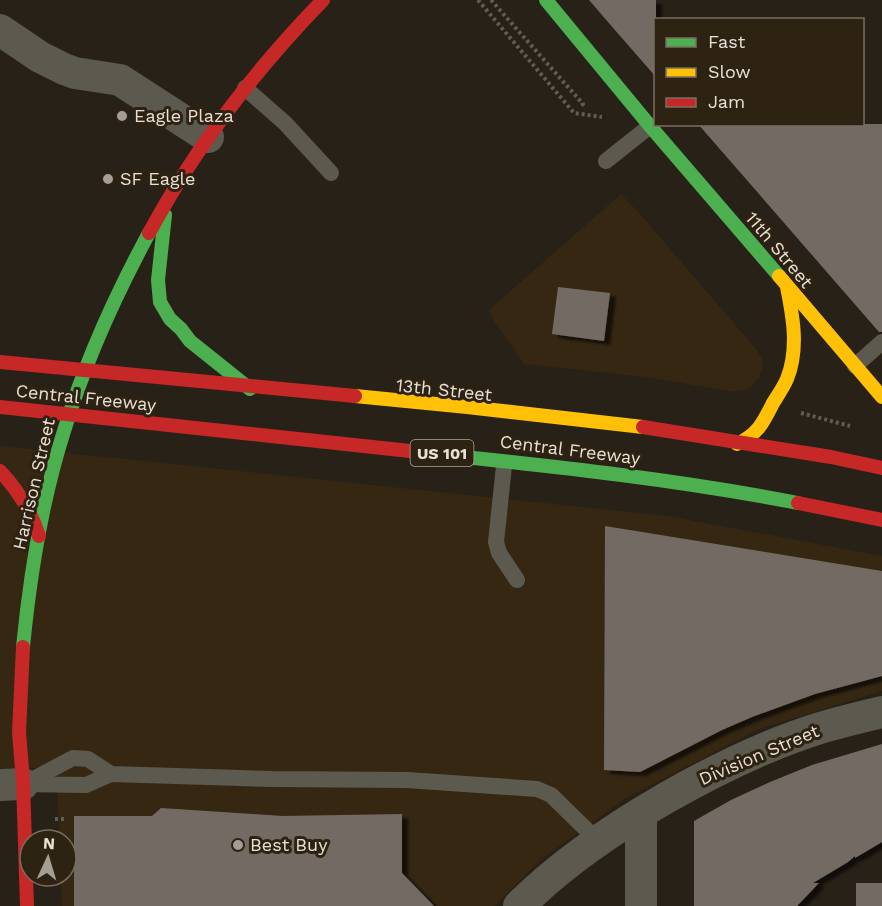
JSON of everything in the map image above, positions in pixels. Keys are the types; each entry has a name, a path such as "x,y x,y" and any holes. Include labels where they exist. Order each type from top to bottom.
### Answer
{"main road":[{"name":"11th Street","path":"546,0 650,126 882,397"},
{"name":"Harrison Street","path":"27,906 12,785 19,743 22,654 39,536 50,480 68,418 103,325 123,282 166,204 208,137 245,88 321,1"},
{"path":"166,204 158,280 160,302 170,319 190,341 250,389"},
{"path":"737,444 748,439 766,421 787,380 794,356 795,334 787,287"},
{"name":"13th Street","path":"0,362 586,423 737,444 882,474"},
{"name":"Central Freeway","path":"0,362 455,405 663,429 831,457 882,468"},
{"path":"0,408 68,418 586,474 882,521"},
{"name":"Central Freeway","path":"0,408 587,470 711,488 882,521"},
{"path":"0,471 27,507 39,536"}],"street":[{"path":"0,30 40,57 64,69 75,73 120,80 208,137"},
{"name":"Division Street","path":"519,906 598,841 703,777 756,752 819,728 882,712"},
{"path":"641,813 641,906"}],"lane":[{"path":"245,88 285,123 331,173"},
{"path":"606,161 650,126"},
{"path":"855,366 882,342"},
{"path":"504,466 496,542 502,559 517,580"},
{"path":"12,785 73,758 88,759 111,774"},
{"path":"12,785 86,786 111,774 407,780 537,789 550,795 598,841"}],"path":[{"path":"478,0 574,113 650,126"},
{"path":"491,0 583,104 579,107"},
{"path":"795,411 850,426"},
{"path":"55,819 64,819"}],"shaded area":[{"path":"621,194 757,350 763,367 759,378 751,387 741,391 730,391 646,377 524,364 493,319 489,310"},
{"path":"0,446 668,516 882,556 882,691 759,729 626,798 539,861 495,906 62,906 61,888 78,888 78,828 59,828 57,768 0,768"}],"building":[{"path":"589,0 656,0 654,75"},
{"path":"864,124 882,124 882,332 879,332 700,126 864,126"},
{"path":"558,287 610,293 604,341 552,334"},
{"path":"605,526 882,571 882,676 815,694 752,717 640,772 604,770"},
{"path":"882,744 882,842 813,883 819,883 797,906 694,906 694,821 770,782 812,765"},
{"name":"Best Buy","path":"161,808 283,816 402,814 402,873 434,906 74,906 74,888 78,888 78,828 74,828 74,816 152,816"},
{"path":"856,883 882,883 882,906 856,906"}],"traffic: fast":[{"path":"546,0 650,126 779,276"},
{"path":"165,215 158,280 160,302 170,319 190,341 250,389"},
{"path":"23,647 38,538 56,457 81,380 124,281 149,233"},
{"path":"410,451 653,479 798,503"}],"traffic: slow":[{"path":"779,276 882,397"},
{"path":"737,444 755,432 763,422 791,368 794,333 787,287"},
{"path":"355,396 643,427"}],"traffic: jam":[{"path":"149,233 186,170 228,110 298,26 323,0"},
{"path":"0,362 355,396"},
{"path":"0,407 410,451"},
{"path":"643,427 831,457 882,468"},
{"path":"0,471 23,501 39,536"},
{"path":"798,503 882,520"},
{"path":"23,647 19,732 27,906"}],"place":[{"name":"Eagle Plaza","path":"122,116"},
{"name":"SF Eagle","path":"108,179"},
{"name":"Best Buy","path":"238,845"}]}
